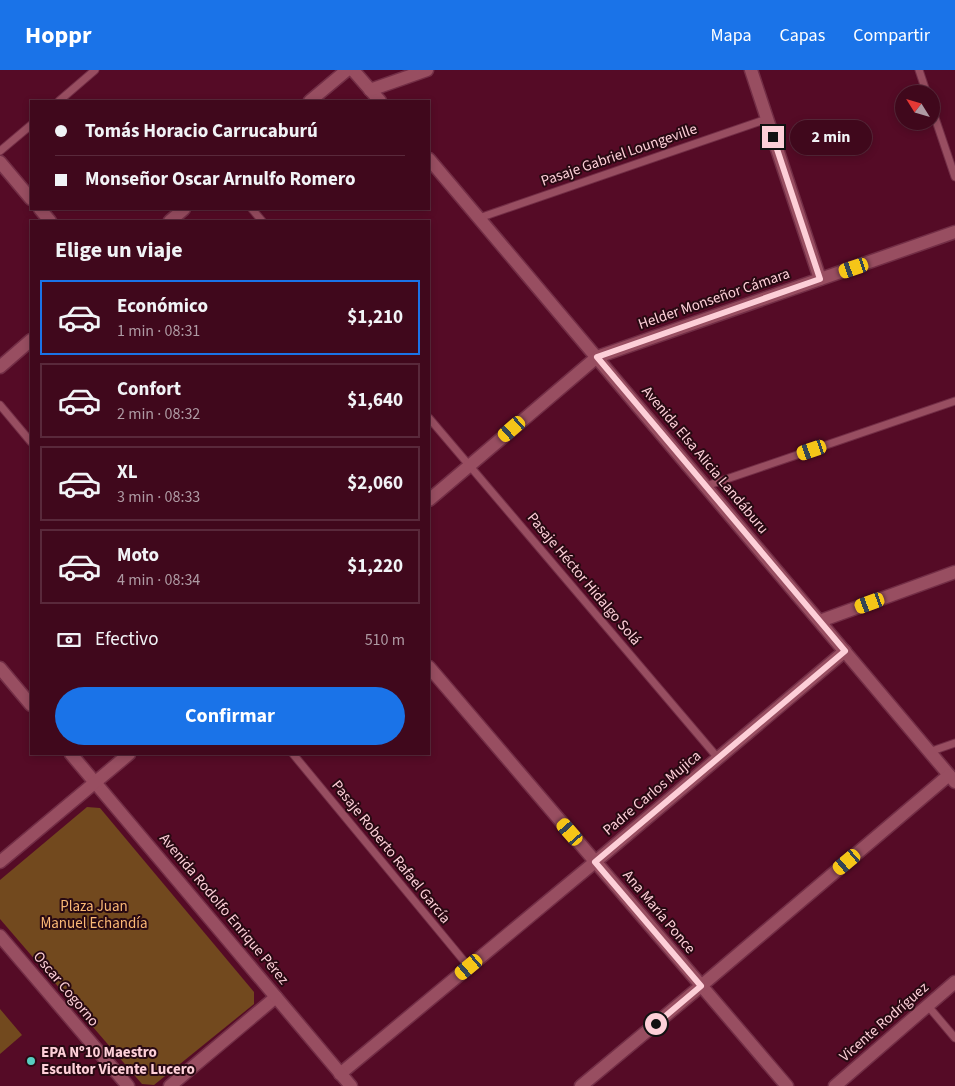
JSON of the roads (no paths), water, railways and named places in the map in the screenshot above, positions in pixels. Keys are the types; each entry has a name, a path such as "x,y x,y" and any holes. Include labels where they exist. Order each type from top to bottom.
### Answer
{"street":[{"path":"311,100 347,70"},
{"path":"353,70 379,100"},
{"path":"370,90 427,70"},
{"path":"751,70 820,279"},
{"name":"Avenida Elsa Alicia Landáburu","path":"430,160 952,779"},
{"path":"0,162 30,197"},
{"path":"41,210 49,220"},
{"path":"171,220 183,210"},
{"name":"Helder Monseñor Cámara","path":"597,357 955,232"},
{"path":"0,366 30,341"},
{"path":"430,499 597,357"},
{"path":"820,621 955,572"},
{"name":"Padre Carlos Mujica","path":"340,1074 845,651"},
{"path":"0,668 30,704"},
{"name":"Ana María Ponce","path":"430,668 787,1086"},
{"name":"Avenida Rodolfo Enrique Pérez","path":"72,755 351,1086"},
{"path":"0,862 127,755"},
{"path":"580,1086 952,779"},
{"name":"Oscar Cogorno","path":"0,936 128,1086"},
{"name":"Vicente Rodríguez","path":"835,1086 955,982"},
{"path":"170,1086 276,997"}],"lane":[{"path":"60,100 95,70"},
{"path":"919,70 924,85"},
{"name":"Pasaje Gabriel Loungeville","path":"479,218 768,119"},
{"path":"0,151 30,126"},
{"path":"939,130 955,177"},
{"path":"253,210 261,220"},
{"path":"706,486 955,402"},
{"path":"0,405 30,441"},
{"name":"Pasaje Héctor Hidalgo Solá","path":"430,419 718,758"},
{"path":"929,752 955,743"},
{"name":"Pasaje Roberto Rafael García","path":"294,755 469,967"},
{"path":"928,1006 955,1038"}],"place":[{"name":"EPA Nº10 Maestro Escultor Vicente Lucero","path":"31,1061"}],"park label":[{"name":"Plaza Juan Manuel Echandía","path":"94,914"}]}
